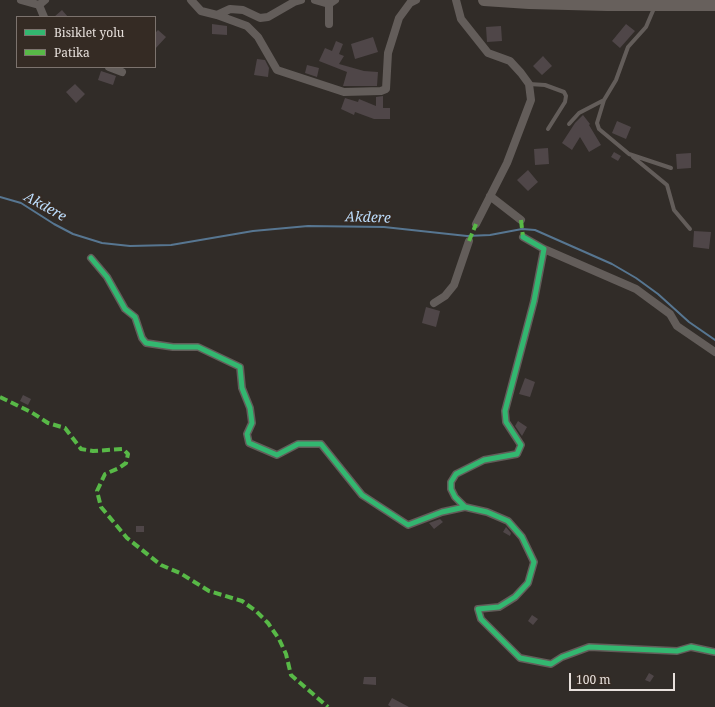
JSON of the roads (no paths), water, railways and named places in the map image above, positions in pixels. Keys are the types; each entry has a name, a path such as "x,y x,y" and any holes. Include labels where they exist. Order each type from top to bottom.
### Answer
{"main road":[{"path":"484,0 529,4 607,5 713,3"},
{"path":"530,0 607,5"}],"street":[{"path":"21,0 42,2 44,16"},
{"path":"191,0 200,10 247,26 258,37 277,70 344,92 381,91 386,89 388,53 399,18 410,3 416,0"},
{"path":"217,15 230,10 243,10 260,18 268,17 294,2 302,0"},
{"path":"315,0 332,2 329,24"},
{"path":"456,0 461,19 488,53 510,61 529,84 531,100 507,163 476,224"},
{"path":"112,68 122,72"},
{"path":"490,196 521,220"},
{"path":"523,237 544,248 636,289 670,314 677,326 715,352"},
{"path":"434,303 445,296 454,285 469,240"},
{"path":"465,507 455,497 450,489 451,482 456,474 484,460 517,454 521,445 506,422 505,411 534,301 544,248"},
{"path":"91,258 107,278 125,309 135,317 142,338 146,343 173,347 198,347 240,367 242,388 250,408 252,423 247,434 249,443 277,455 298,444 321,444 362,495 408,525 442,512 465,507 487,512 508,521 522,537 534,562 528,583 515,597 499,607 478,609 481,619 520,658 551,664 562,656 589,647 677,651 691,647 715,652"}],"lane":[{"path":"655,3 646,27 628,47 616,80 604,100 597,123 599,129 667,185 674,210 690,229"},
{"path":"529,84 545,85 564,92 566,96 548,129"},
{"path":"569,124 579,113 604,100"},
{"path":"629,154 672,168"}],"waterway":[{"name":"Akdere","path":"0,197 21,203 73,234 102,243 130,246 171,245 253,231 308,226 384,227 467,236 490,235 522,229 535,230 612,264 636,278 658,294 689,322 715,340"}]}
